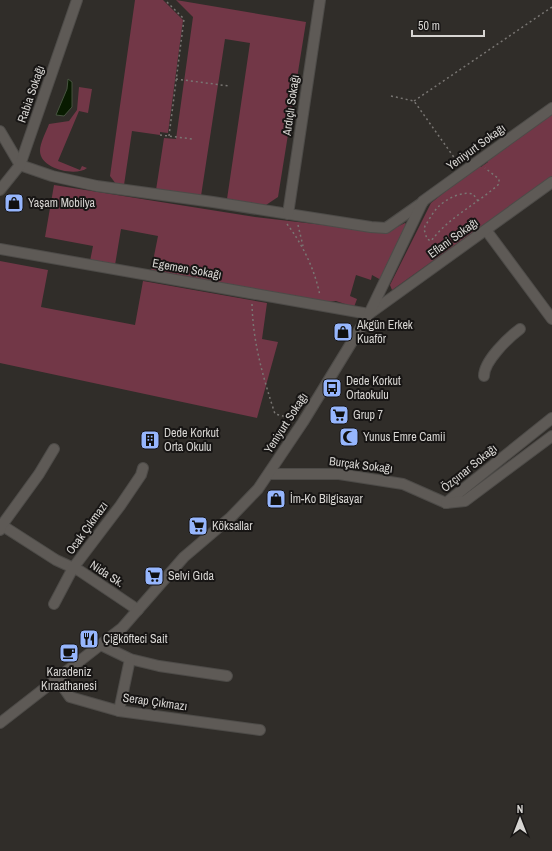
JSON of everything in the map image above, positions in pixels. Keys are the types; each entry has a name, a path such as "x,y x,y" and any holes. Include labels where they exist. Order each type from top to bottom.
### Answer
{"street":[{"name":"Rabia Sokağı","path":"0,190 20,165 77,0"},
{"name":"Ardıçlı Sokağı","path":"292,214 320,0"},
{"name":"Yeniyurt Sokağı","path":"0,723 122,628 184,557 231,517 258,488 269,474 303,422 369,314 424,201 552,108"},
{"path":"0,132 20,165 52,176 97,186 386,228 424,201"},
{"name":"Eflani Sokağı","path":"369,314 552,182"},
{"path":"486,230 552,319"},
{"name":"Egemen Sokağı","path":"0,249 369,314"},
{"path":"484,376 484,371 497,351 508,337 520,329"},
{"name":"Özçınar Sokağı","path":"446,503 552,418"},
{"name":"Özçınar Sokağı","path":"446,503 465,500 552,436"},
{"path":"1,526 39,474 54,449"},
{"name":"Ocak Çıkmazı","path":"54,604 73,568 120,506 141,475 143,468"},
{"name":"Burçak Sokağı","path":"269,474 338,474 403,484 446,503"},
{"name":"Nida Sk.","path":"1,526 56,560 73,568 138,610"},
{"path":"101,644 130,659 159,666 227,676"},
{"path":"119,711 130,659"},
{"name":"Serap Çıkmazı","path":"57,678 70,697 119,711 260,730"}],"path":[{"path":"167,2 184,20 169,136"},
{"path":"414,101 552,7"},
{"path":"176,79 229,86"},
{"path":"391,96 414,101 464,172"},
{"path":"160,135 192,139"},
{"path":"478,161 499,179 499,184 478,201 437,232 431,241 427,239 424,229 437,207 451,198 468,193 473,194 478,201"},
{"path":"277,212 298,238 304,248"},
{"path":"292,214 318,284 322,306"},
{"path":"252,294 253,327 259,358 275,414 303,422"}],"shaded area":[{"path":"135,0 163,0 183,20 168,133 160,132 160,135 132,131 124,185 116,184 110,176"},
{"path":"176,0 306,22 278,197 266,205 227,199 250,43 225,39 201,196 156,190 164,138 176,139 193,17"},
{"path":"68,79 72,82 72,107 64,116 56,115 67,89"},
{"path":"79,87 92,89 88,113 79,111 58,161 80,170 82,166 87,168 82,171 75,172 59,170 46,163 42,157 40,148 49,124 69,121 77,110"},
{"path":"552,112 552,176 392,290 390,285 431,203 476,167 481,167 488,162 488,159"},
{"path":"54,185 255,217 375,231 387,232 405,223 407,225 381,280 372,275 371,280 356,275 350,296 357,299 354,307 336,301 325,302 151,271 158,236 121,229 115,265 90,261 93,246 45,237"},
{"path":"0,261 48,270 41,307 135,325 143,281 267,303 262,339 278,342 257,418 0,363"}],"place":[{"name":"Yaşam Mobilya","path":"14,203"},
{"name":"Akgün Erkek Kuaför","path":"343,332"},
{"name":"Dede Korkut Ortaokulu","path":"332,388"},
{"name":"Grup 7","path":"339,415"},
{"name":"Yunus Emre Camii","path":"349,437"},
{"name":"Dede Korkut Orta Okulu","path":"150,440"},
{"name":"İm-Ko Bilgisayar","path":"276,499"},
{"name":"Köksallar","path":"198,526"},
{"name":"Selvi Gıda","path":"154,576"},
{"name":"Çiğköfteci Sait","path":"89,639"},
{"name":"Karadeniz Kıraathanesi","path":"69,653"}]}
